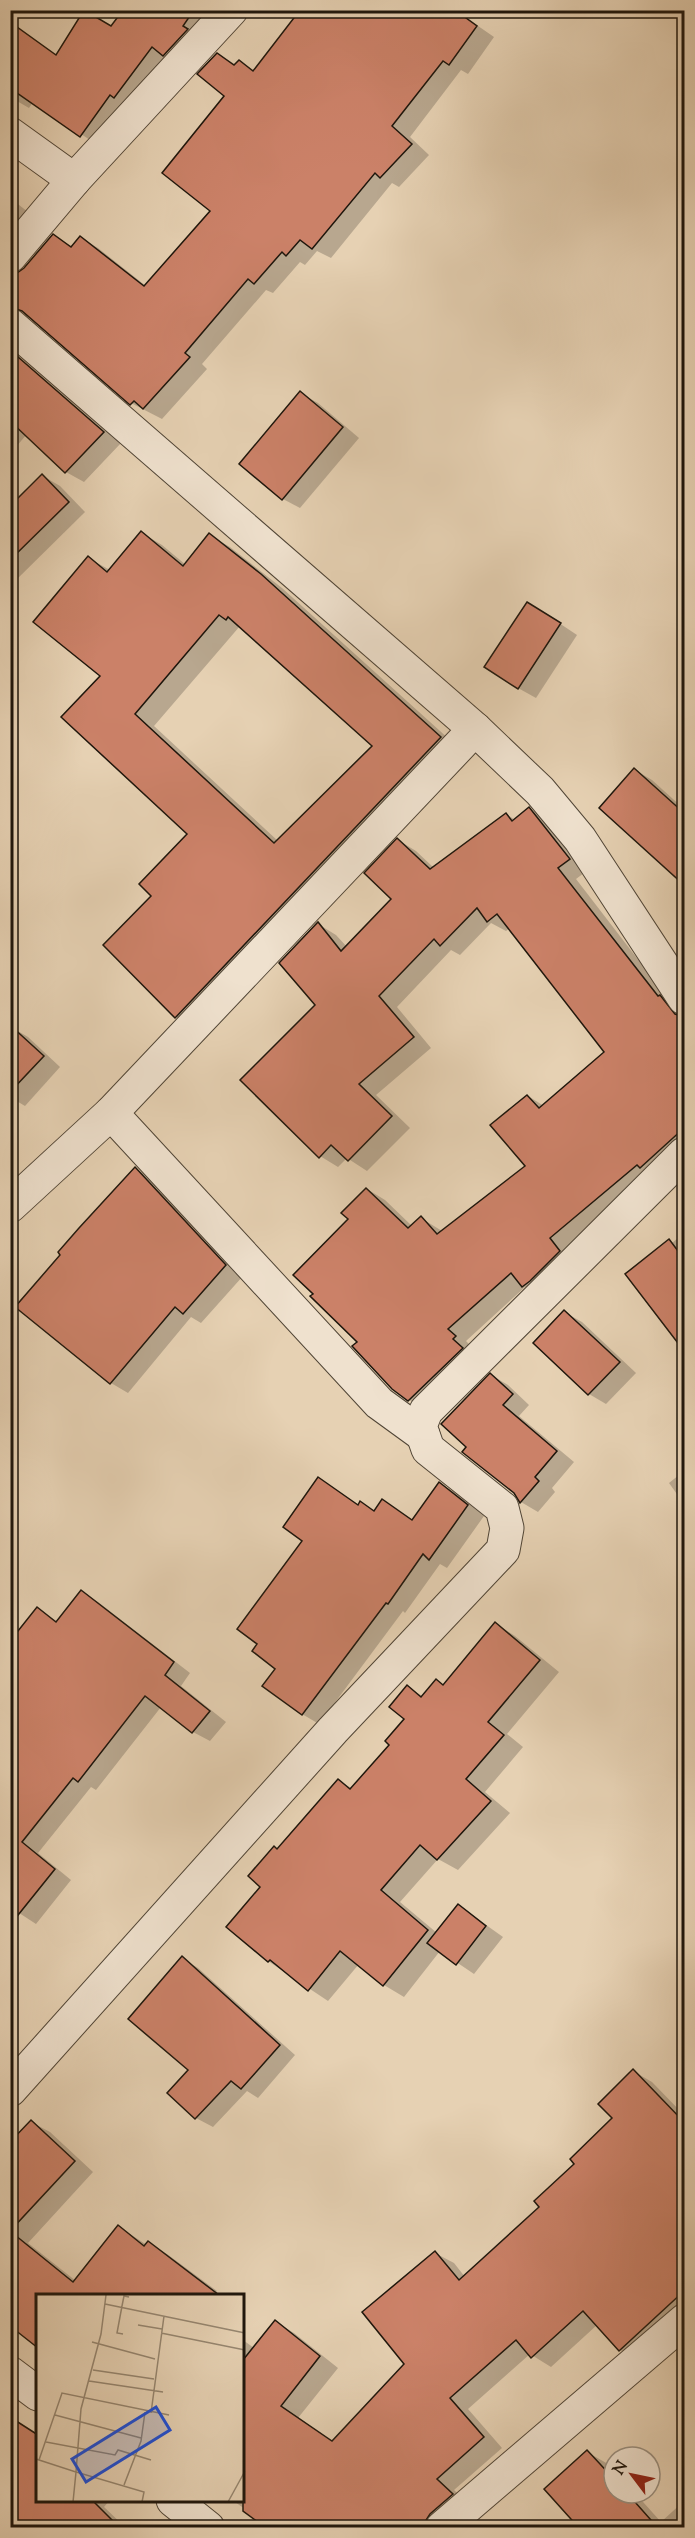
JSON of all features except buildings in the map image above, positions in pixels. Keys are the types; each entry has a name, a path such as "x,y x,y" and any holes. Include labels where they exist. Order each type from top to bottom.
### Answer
{"street":[{"path":"10,256 74,180 231,10"},
{"path":"10,134 74,180"},
{"path":"10,325 475,729 540,791 580,839 684,998"},
{"path":"10,1206 111,1113 475,729"},
{"path":"111,1113 380,1403 423,1435"},
{"path":"10,2090 333,1730 503,1550 507,1528 502,1508 428,1449 420,1426 426,1411 684,1154"},
{"path":"442,2528 684,2320"},
{"path":"10,2373 36,2392"},
{"path":"176,2502 208,2528"}]}
